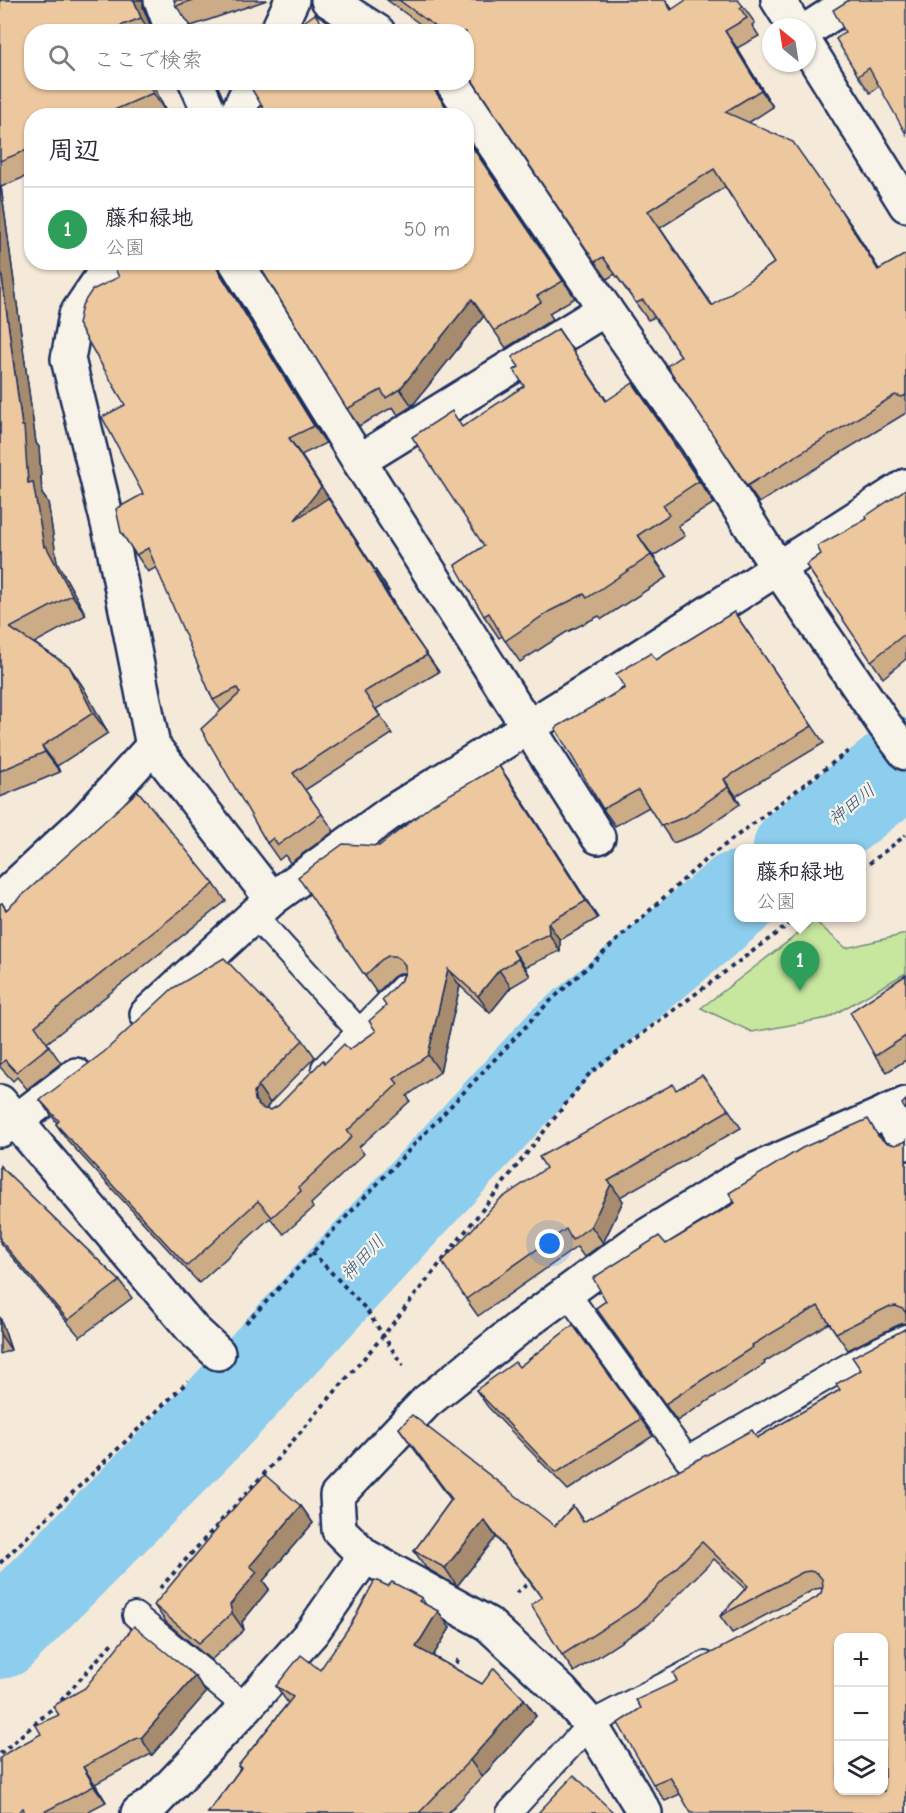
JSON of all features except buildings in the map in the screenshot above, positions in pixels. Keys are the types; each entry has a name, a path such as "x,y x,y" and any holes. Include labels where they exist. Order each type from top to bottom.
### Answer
{"street":[{"path":"161,0 170,24"},
{"path":"280,24 292,0"},
{"path":"328,0 366,24"},
{"path":"778,0 789,18"},
{"path":"816,24 853,0"},
{"path":"816,60 906,205"},
{"path":"200,90 208,108"},
{"path":"240,108 248,90"},
{"path":"457,90 470,108"},
{"path":"474,115 696,440 777,567 894,737"},
{"path":"107,270 76,315 68,359 113,544 153,746 263,907"},
{"path":"242,270 359,461 598,837"},
{"path":"359,461 605,309"},
{"path":"127,1033 263,907 390,813 591,688 906,486"},
{"path":"0,900 85,821 153,746"},
{"path":"103,1055 5,1118 193,1330 218,1353"},
{"path":"645,1813 590,1724 562,1692 488,1624 364,1556 339,1530 337,1496 426,1402 520,1327 634,1243 744,1175 897,1108 906,1143"},
{"path":"138,1813 153,1804 246,1707 313,1631 364,1556"}],"lane":[{"path":"263,907 360,1032"},
{"path":"312,1080 403,987"},
{"path":"567,1293 687,1459 876,1350 906,1337"},
{"path":"135,1615 246,1707"},
{"path":"509,1813 590,1724 727,1652"}],"path":[{"path":"0,1563 218,1353 546,1005 705,860 894,737"},
{"path":"866,864 906,835"},
{"path":"0,1754 60,1702 135,1615 272,1465 383,1336 590,1073 791,922"},
{"path":"312,1252 366,1309 426,1402"},
{"path":"448,1674 501,1606 535,1578"}],"green space":[{"path":"814,922 846,948 906,934 906,973 828,1018 752,1032 701,1008"}],"waterway":[{"name":"神田川","path":"802,844 906,762"},
{"name":"神田川","path":"0,1635 208,1425 563,1041 734,898"}],"place":[{"name":"藤和緑地","path":"800,991"}]}
